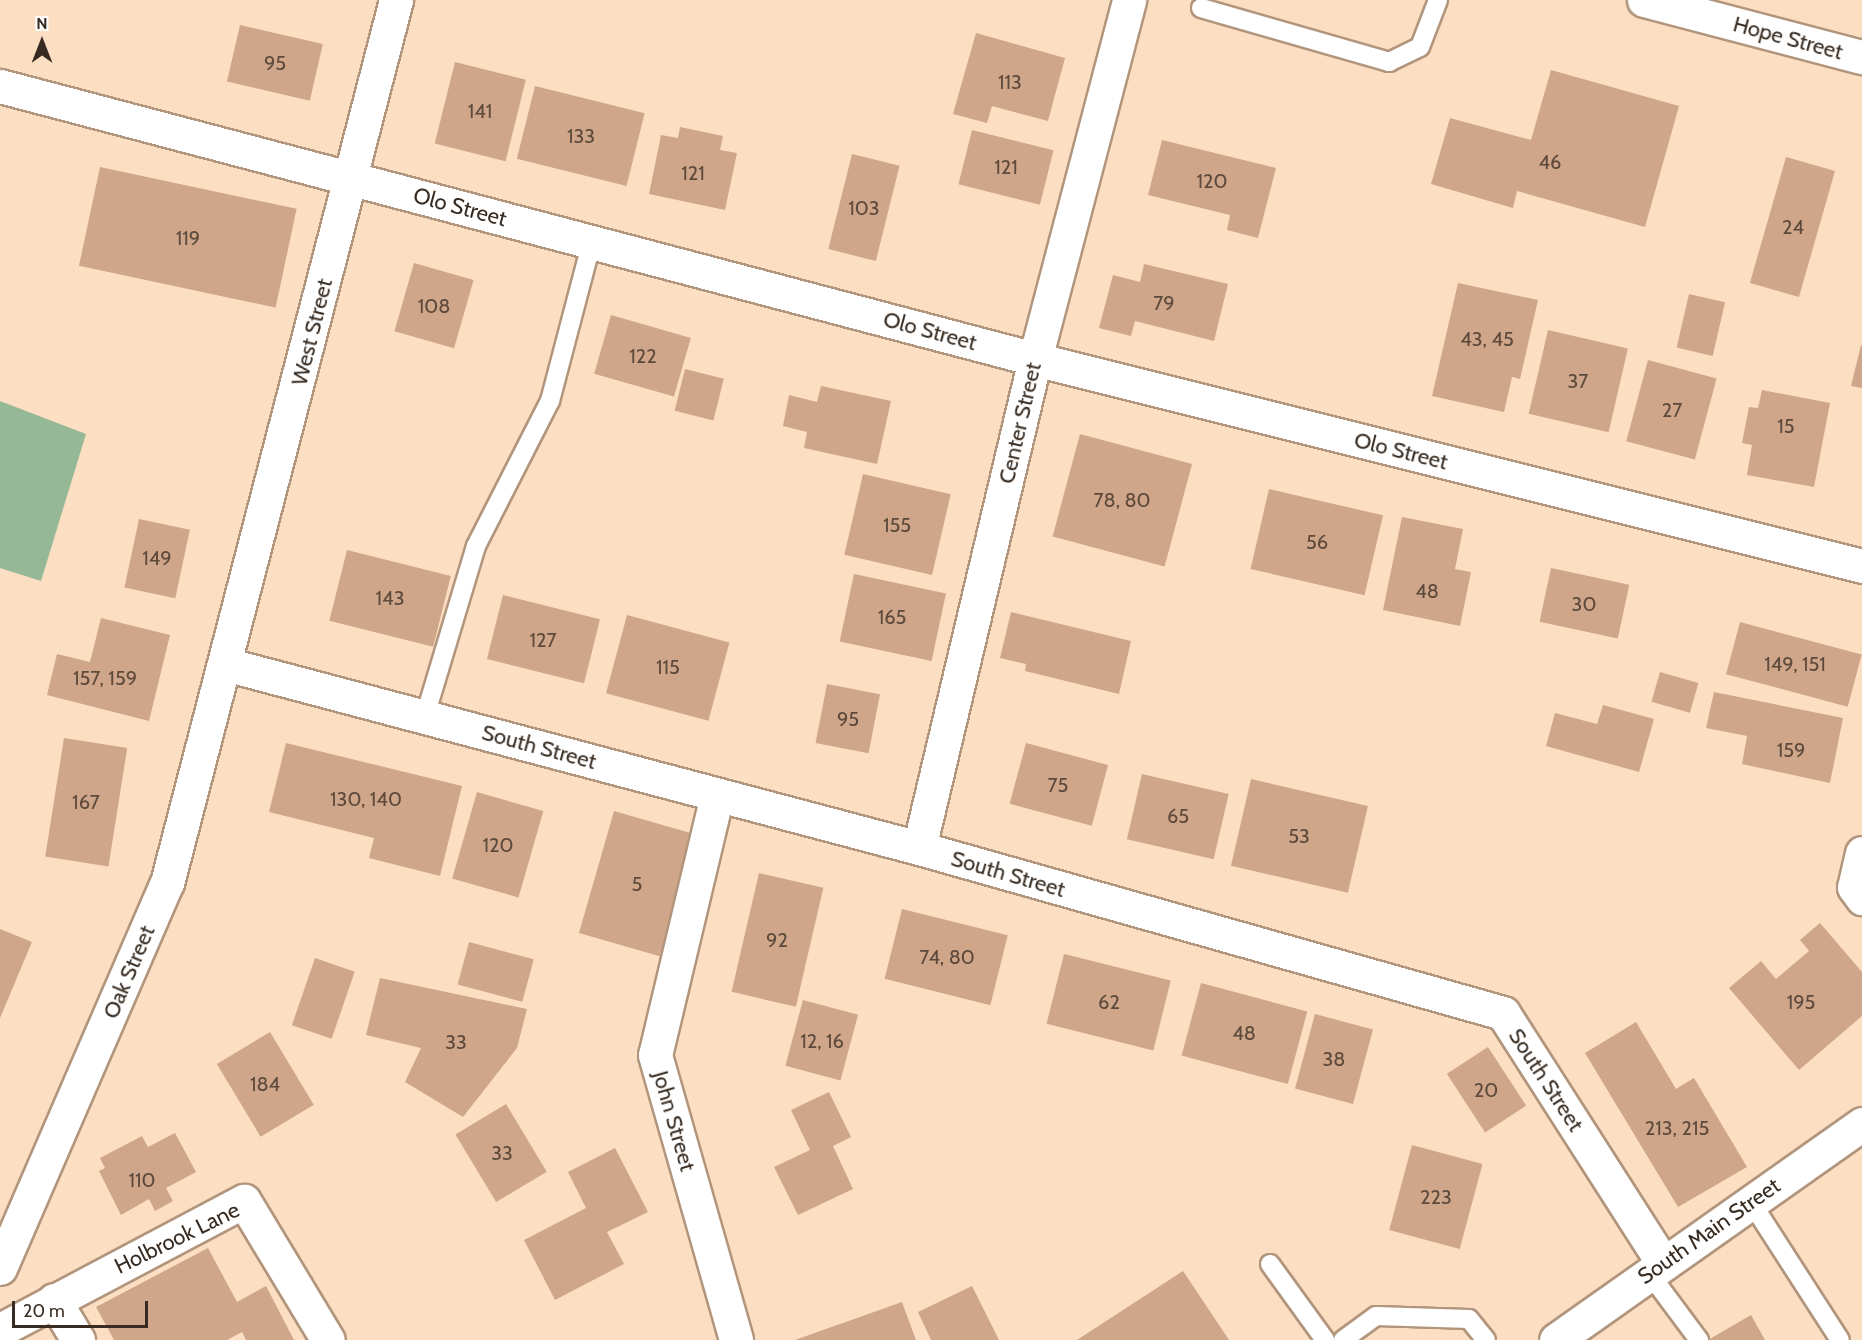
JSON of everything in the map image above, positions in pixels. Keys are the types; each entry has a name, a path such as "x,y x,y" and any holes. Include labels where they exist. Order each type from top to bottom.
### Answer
{"street":[{"name":"West Street","path":"225,664 396,0"},
{"name":"Center Street","path":"919,848 1035,359 1129,0"},
{"name":"Hope Street","path":"1644,0 1862,57"},
{"name":"Olo Street","path":"0,86 1035,359 1862,567"},
{"name":"South Street","path":"225,664 919,848 1503,1013 1656,1268"},
{"name":"Oak Street","path":"0,1268 167,883 225,664"},
{"name":"John Street","path":"717,795 655,1055 736,1340"},
{"path":"1862,853 1854,887 1862,898"},
{"name":"South Main Street","path":"1556,1340 1862,1124"},
{"name":"Holbrook Lane","path":"0,1330 244,1201 328,1340"},
{"path":"54,1300 78,1340"}],"lane":[{"path":"1201,8 1389,62 1420,47 1438,0"},
{"path":"425,716 476,546 549,401 592,241"},
{"path":"1751,1202 1839,1340"},
{"path":"1270,1264 1325,1340"},
{"path":"1656,1268 1699,1340"},
{"path":"1342,1340 1376,1316 1469,1319 1479,1338"}],"green space":[{"path":"0,401 86,434 41,581 0,568"}],"building":[{"path":"240,25 323,44 310,101 227,82"},
{"path":"976,33 1065,58 1048,121 992,106 987,123 953,114"},
{"path":"455,62 526,80 506,161 435,144"},
{"path":"1551,70 1679,106 1645,227 1517,191 1513,208 1431,184 1450,118 1531,140"},
{"path":"535,86 645,113 626,186 517,159"},
{"path":"680,127 723,136 720,150 737,153 725,210 649,194 661,135 678,138"},
{"path":"972,130 1054,150 1040,205 958,184"},
{"path":"1162,140 1276,168 1258,238 1227,230 1230,215 1148,195"},
{"path":"852,154 900,166 876,261 828,249"},
{"path":"1786,157 1835,171 1799,297 1750,283"},
{"path":"100,167 297,209 276,308 79,266"},
{"path":"414,263 474,280 454,348 394,331"},
{"path":"1144,264 1228,284 1214,341 1135,321 1131,336 1099,328 1113,275 1140,282"},
{"path":"1458,283 1538,300 1520,379 1512,377 1504,412 1432,396"},
{"path":"1689,294 1725,302 1713,356 1677,348"},
{"path":"611,315 691,338 674,397 594,374"},
{"path":"1548,330 1628,348 1609,432 1529,414"},
{"path":"1862,346 1862,388 1851,386"},
{"path":"1648,360 1717,378 1695,460 1626,441"},
{"path":"685,369 724,379 713,420 675,411"},
{"path":"821,386 891,401 877,464 804,448 807,432 783,426 789,395 817,402"},
{"path":"1762,390 1830,403 1814,487 1747,475 1752,445 1742,443 1749,407 1758,408"},
{"path":"1080,434 1192,464 1165,566 1053,536"},
{"path":"863,474 951,494 932,575 844,555"},
{"path":"1269,489 1383,515 1365,595 1251,569"},
{"path":"1402,517 1463,529 1455,569 1471,572 1460,626 1383,610"},
{"path":"139,519 190,530 175,598 124,587"},
{"path":"347,550 451,576 433,647 329,621"},
{"path":"1551,568 1629,585 1618,638 1540,622"},
{"path":"854,574 946,594 932,661 840,641"},
{"path":"503,595 600,619 584,683 487,659"},
{"path":"1011,612 1131,641 1119,694 1025,671 1026,664 1000,658"},
{"path":"627,615 729,642 708,721 606,693"},
{"path":"101,618 170,635 149,721 47,695 57,654 90,662"},
{"path":"1740,622 1862,655 1848,707 1726,674"},
{"path":"1660,672 1698,683 1690,713 1651,702"},
{"path":"827,684 880,694 869,753 816,743"},
{"path":"1714,692 1843,718 1830,783 1742,764 1747,736 1706,728"},
{"path":"1603,705 1654,719 1639,772 1546,746 1555,713 1597,724"},
{"path":"64,738 127,748 108,867 45,857"},
{"path":"286,743 462,786 440,876 369,858 374,838 269,812"},
{"path":"1026,743 1108,765 1092,826 1010,804"},
{"path":"1142,774 1229,794 1214,859 1127,839"},
{"path":"1251,779 1368,806 1348,893 1231,866"},
{"path":"477,792 543,811 519,898 452,879"},
{"path":"614,811 695,834 660,956 579,933"},
{"path":"759,873 823,888 796,1007 732,992"},
{"path":"902,909 1008,935 990,1005 885,979"},
{"path":"1820,923 1862,972 1862,1016 1799,1070 1729,988 1761,961 1776,979 1809,951 1800,940"},
{"path":"0,929 32,942 0,1018"},
{"path":"469,942 534,959 522,1002 458,985"},
{"path":"1064,954 1171,981 1153,1050 1047,1024"},
{"path":"315,958 355,972 332,1039 292,1025"},
{"path":"380,978 527,1009 517,1048 463,1117 405,1082 421,1048 366,1035"},
{"path":"1201,983 1307,1011 1288,1084 1182,1055"},
{"path":"803,1000 858,1015 840,1080 785,1066"},
{"path":"1315,1014 1373,1030 1353,1104 1295,1088"},
{"path":"1636,1022 1676,1089 1694,1078 1747,1167 1678,1207 1585,1053"},
{"path":"270,1032 314,1105 261,1137 217,1064"},
{"path":"1488,1047 1526,1106 1485,1132 1447,1074"},
{"path":"829,1092 851,1137 833,1146 853,1189 798,1215 774,1167 810,1150 791,1110"},
{"path":"506,1104 547,1172 496,1202 455,1134"},
{"path":"175,1133 196,1172 166,1188 173,1201 155,1211 149,1199 121,1215 99,1171 105,1168 100,1158 142,1136 148,1147"},
{"path":"1412,1145 1483,1164 1460,1249 1389,1230"},
{"path":"615,1148 648,1212 607,1232 624,1264 555,1300 524,1240 586,1208 568,1172"},
{"path":"208,1248 237,1302 266,1286 294,1340 246,1340 242,1332 227,1340 114,1340 96,1307"},
{"path":"1183,1271 1229,1340 1077,1340"},
{"path":"972,1286 999,1340 931,1340 918,1312"},
{"path":"902,1302 916,1340 795,1340"},
{"path":"1751,1315 1765,1340 1708,1340"}]}
